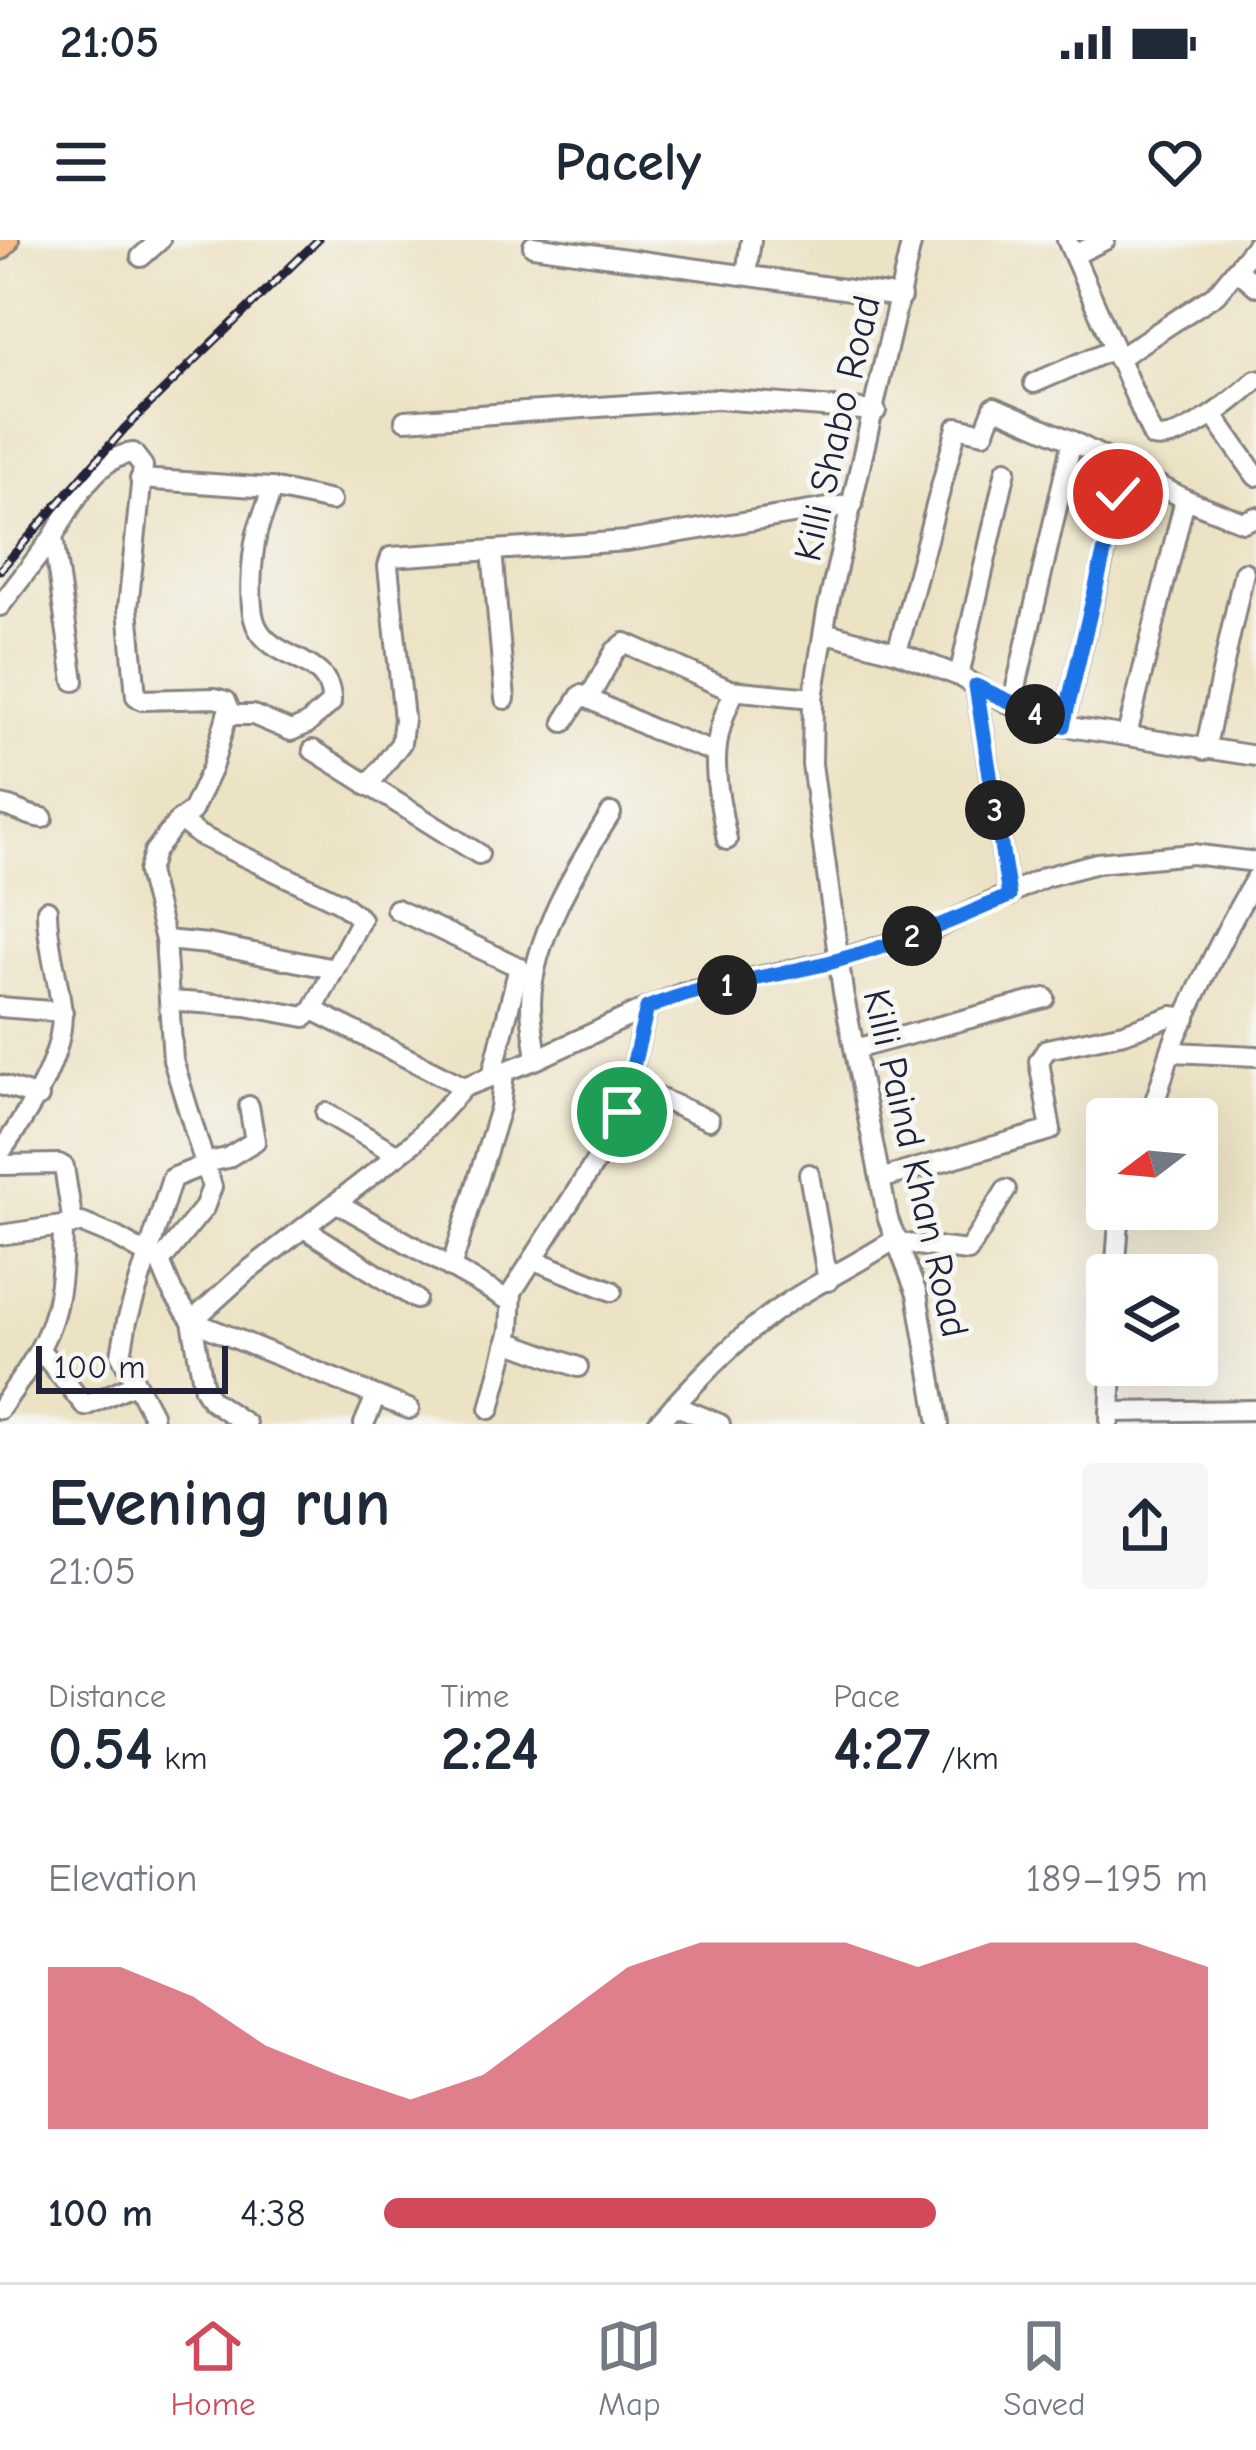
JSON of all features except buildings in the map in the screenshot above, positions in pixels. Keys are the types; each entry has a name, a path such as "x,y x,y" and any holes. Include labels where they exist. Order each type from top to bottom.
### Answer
{"main road":[{"path":"0,247 6,240"}],"street":[{"path":"141,257 160,240"},
{"path":"746,275 751,240"},
{"name":"Killi Shabo Road","path":"824,632 912,240"},
{"path":"1105,240 1071,248 1157,440 1213,415 1249,386 1256,410"},
{"path":"1034,383 1115,354 1216,294 1256,245"},
{"path":"533,246 901,297"},
{"path":"1236,269 1256,286"},
{"path":"405,421 717,399 876,411"},
{"path":"897,652 956,427 985,433 994,407 1185,499 1243,522 1256,517"},
{"path":"1213,415 1256,476"},
{"path":"1012,705 1072,441"},
{"path":"0,606 88,481 120,454 133,453 143,466 128,608 136,696 142,700 226,701 212,768 192,811 154,852 148,872 165,940 173,1060 212,1187 204,1208 154,1260"},
{"path":"1063,726 1125,468"},
{"path":"1006,470 968,681 1009,896"},
{"path":"140,478 271,488 331,501"},
{"path":"226,716 253,716 291,731 331,703 332,691 322,672 270,640 254,622 252,561 271,488"},
{"path":"1127,735 1185,499"},
{"path":"368,786 401,743 404,718 388,566 391,557 627,542 853,504"},
{"path":"52,537 74,681"},
{"path":"492,550 505,699"},
{"path":"1205,750 1244,572"},
{"path":"824,632 897,652 1063,726 1256,756"},
{"name":"Killi Paind Khan Road","path":"824,632 814,698 812,764 839,960 888,1219 917,1294 939,1424"},
{"path":"589,698 615,651 625,643 735,691 814,698"},
{"path":"728,840 713,752 720,720 735,691"},
{"path":"564,722 581,695 652,730 713,752"},
{"path":"313,750 479,854"},
{"path":"0,805 43,818"},
{"path":"537,1059 531,1001 536,973 563,890 610,813"},
{"path":"170,1001 246,1006 305,1017 361,919 199,835 180,820"},
{"path":"192,1321 244,1274 398,1154 464,1087 647,1008 683,993 839,960 934,929 1045,877 1130,858 1192,854 1256,862"},
{"path":"1155,1098 1177,1032 1216,948 1256,878"},
{"path":"396,909 519,967 498,1074 500,1108 451,1268"},
{"path":"0,1154 39,1096 63,1012 47,937 47,910"},
{"path":"165,940 334,969"},
{"path":"855,1049 1045,998"},
{"path":"0,1006 63,1012"},
{"path":"490,1409 513,1314 510,1300 610,1139 629,1085 647,1008"},
{"path":"313,1010 464,1087"},
{"path":"880,1179 1051,1130 1039,1060 1047,1049 1124,1034 1172,1016 1186,1018"},
{"path":"1173,1052 1256,1056"},
{"path":"0,1085 39,1096"},
{"path":"629,1085 709,1120"},
{"path":"153,1424 121,1355 127,1322 154,1260 172,1178 227,1158 255,1141 250,1106"},
{"path":"326,1113 398,1154"},
{"path":"0,1165 64,1167 68,1225 51,1332 0,1408"},
{"path":"809,1174 828,1281"},
{"path":"657,1424 753,1329 796,1297 898,1240 968,1251 1006,1190"},
{"path":"337,1203 510,1300"},
{"path":"0,1235 82,1223 154,1260 192,1321 204,1389 211,1400 246,1424"},
{"path":"304,1228 416,1298"},
{"path":"534,1260 612,1291"},
{"path":"192,1321 409,1409"},
{"path":"507,1341 578,1367"},
{"path":"41,1351 85,1406 134,1384"},
{"path":"1111,1386 1110,1418 1208,1417 1256,1410"},
{"path":"364,1424 376,1396"},
{"path":"674,1405 720,1424"}],"railway":[{"path":"0,570 125,428 318,240"}],"route":[{"path":"622,1112 647,1008 683,993 839,960 934,929 1009,896 976,686 1063,726 1118,494"}]}
